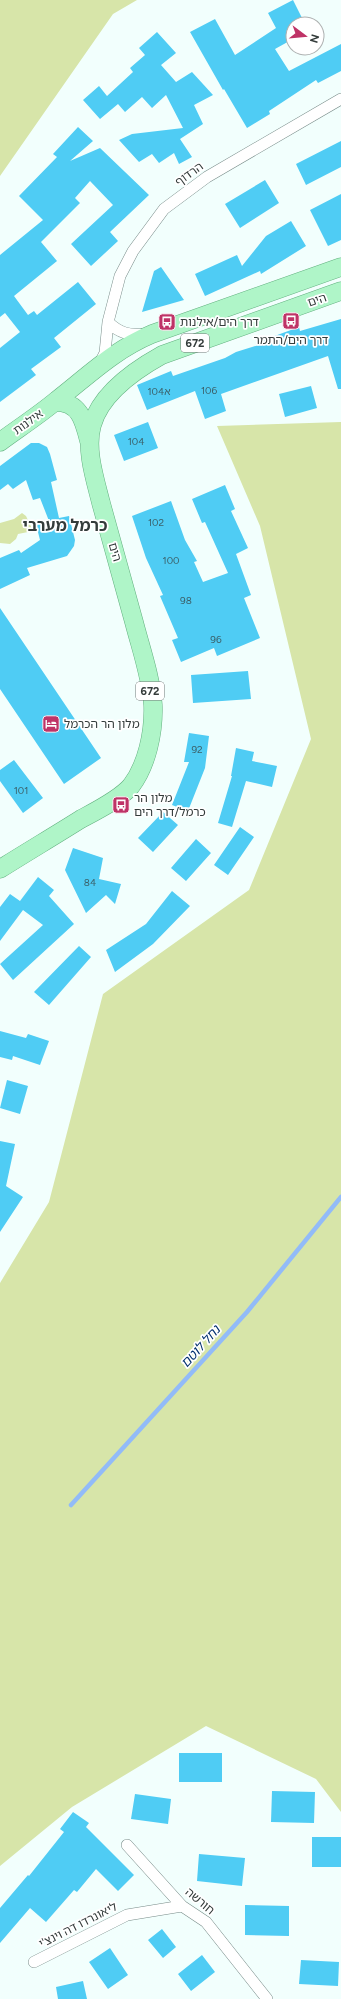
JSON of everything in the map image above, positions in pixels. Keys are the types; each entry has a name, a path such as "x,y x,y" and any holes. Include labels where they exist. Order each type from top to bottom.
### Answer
{"main road":[{"name":"הים","path":"56,402 117,351 152,334 341,267"},
{"name":"הים","path":"0,869 108,804 130,787 143,765 150,735 152,705 146,666 97,487 90,443 92,424 106,400 140,367 162,355 341,291"},
{"path":"56,402 68,404 79,412 84,422 90,443"},
{"name":"אילנות","path":"0,442 56,402"}],"street":[{"name":"הרדוף","path":"97,368 105,352 108,322 120,276 133,251 164,209 207,177 341,99"},
{"path":"108,322 121,332 131,335 152,334"},
{"name":"חורשה","path":"127,1845 182,1906 206,1922 267,1999"},
{"name":"ליאונרדו דה וינצ'י","path":"34,1962 128,1915 182,1906"}],"green space":[{"path":"0,0 137,0 113,14 0,176"},
{"path":"341,422 341,1812 316,1779 206,1726 72,1807 0,1866 0,1283 49,1202 103,994 249,890 311,739 260,526 217,426"},
{"path":"22,513 26,516 33,531 18,534 16,539 10,544 0,543 0,523 14,519"}],"building":[{"path":"293,0 301,16 285,16 285,43 275,49 289,71 318,56 325,56 325,52 341,44 341,71 318,83 316,80 269,111 270,114 247,128 224,89 223,90 190,32 215,19 235,55 276,28 268,13"},
{"path":"157,32 176,53 161,65 176,82 192,72 213,95 194,105 203,124 180,139 192,157 179,164 174,153 159,163 152,154 139,162 119,140 132,134 183,128 166,95 152,108 142,97 125,112 118,104 100,119 83,100 99,86 107,96 133,72 130,68 145,55 139,48"},
{"path":"78,127 93,141 70,161 100,148 149,195 110,232 118,241 91,266 71,244 113,205 90,181 75,198 80,203 41,242 57,261 14,296 28,315 34,311 37,315 78,282 96,304 54,338 61,347 31,369 36,375 0,402 0,348 20,332 5,313 0,317 0,255 43,220 19,196 57,157 53,154"},
{"path":"341,141 341,167 306,185 296,164"},
{"path":"265,180 279,203 240,228 225,204"},
{"path":"341,194 341,240 328,246 310,210"},
{"path":"291,221 306,246 261,274 260,271 205,296 195,274 237,255 242,266 266,236"},
{"path":"161,267 184,300 142,312 154,271"},
{"path":"341,319 341,389 338,389 328,356 221,394 226,411 205,419 195,391 147,410 137,385 171,371 173,376 225,358 236,352 262,344 261,341 299,327 300,331"},
{"path":"311,386 317,408 285,417 279,394"},
{"path":"148,422 158,448 124,461 114,435"},
{"path":"31,443 39,443 47,447 50,454 57,480 51,482 59,518 69,516 75,540 74,546 67,556 27,568 30,575 0,589 0,558 19,550 21,553 40,540 36,524 49,521 40,498 33,500 26,480 13,489 8,484 0,490 0,466"},
{"path":"225,485 235,509 231,511 248,548 236,554 251,595 244,598 260,638 217,656 214,648 181,662 172,640 178,638 160,596 163,595 146,558 132,516 171,501 185,540 197,561 194,562 203,582 228,573 205,522 202,523 192,499"},
{"name":"מלון הר הכרמל","path":"0,608 101,758 64,784 0,689"},
{"path":"248,671 251,699 193,703 191,675"},
{"path":"189,733 209,736 205,768 188,811 172,805 189,762 184,762"},
{"path":"236,748 254,752 252,761 277,766 272,787 246,781 232,827 218,823 232,776"},
{"path":"14,760 43,798 23,813 0,781 0,770"},
{"path":"163,812 178,825 153,852 138,838"},
{"path":"240,827 254,837 228,875 214,865"},
{"path":"196,839 211,853 186,881 171,868"},
{"path":"73,848 103,858 99,879 121,884 115,904 106,895 86,913 65,870"},
{"path":"38,877 54,890 49,896 74,924 13,980 0,964 43,925 23,910 0,941 0,907 10,894 20,901"},
{"path":"172,891 190,906 153,944 115,972 106,950 146,924"},
{"path":"79,946 91,957 49,1005 34,992"},
{"path":"0,1031 26,1038 28,1034 49,1041 40,1065 13,1056 12,1060 0,1057"},
{"path":"7,1080 28,1086 20,1114 0,1108"},
{"path":"0,1141 15,1144 6,1186 23,1197 0,1232"},
{"path":"179,1753 222,1753 222,1782 179,1782"},
{"path":"272,1791 315,1792 314,1823 271,1822"},
{"path":"135,1794 171,1799 168,1824 131,1819"},
{"path":"73,1812 89,1823 86,1827 134,1875 118,1891 96,1869 77,1892 74,1890 46,1922 30,1908 0,1943 0,1908 28,1875 29,1876 64,1832 60,1829"},
{"path":"312,1837 341,1837 341,1867 312,1867"},
{"path":"199,1854 245,1858 242,1886 197,1881"},
{"path":"245,1905 289,1906 289,1936 245,1935"},
{"path":"162,1929 176,1947 163,1958 148,1940"},
{"path":"110,1948 128,1975 108,1989 89,1962"},
{"path":"202,1955 215,1972 191,1991 178,1974"},
{"path":"301,1960 339,1962 338,1986 299,1984"},
{"path":"83,1981 87,1999 58,1999 56,1987"}],"waterway":[{"name":"נחל לוטם","path":"71,1505 247,1312 341,1197"}],"place":[{"name":"דרך הים/התמר","path":"291,321"},
{"name":"דרך הים/אילנות","path":"167,322"},
{"name":"מלון הר הכרמל","path":"51,724"},
{"name":"מלון הר כרמל/דרך הים","path":"121,805"}],"district":[{"name":"כרמל מערבי","path":"65,525"}]}
